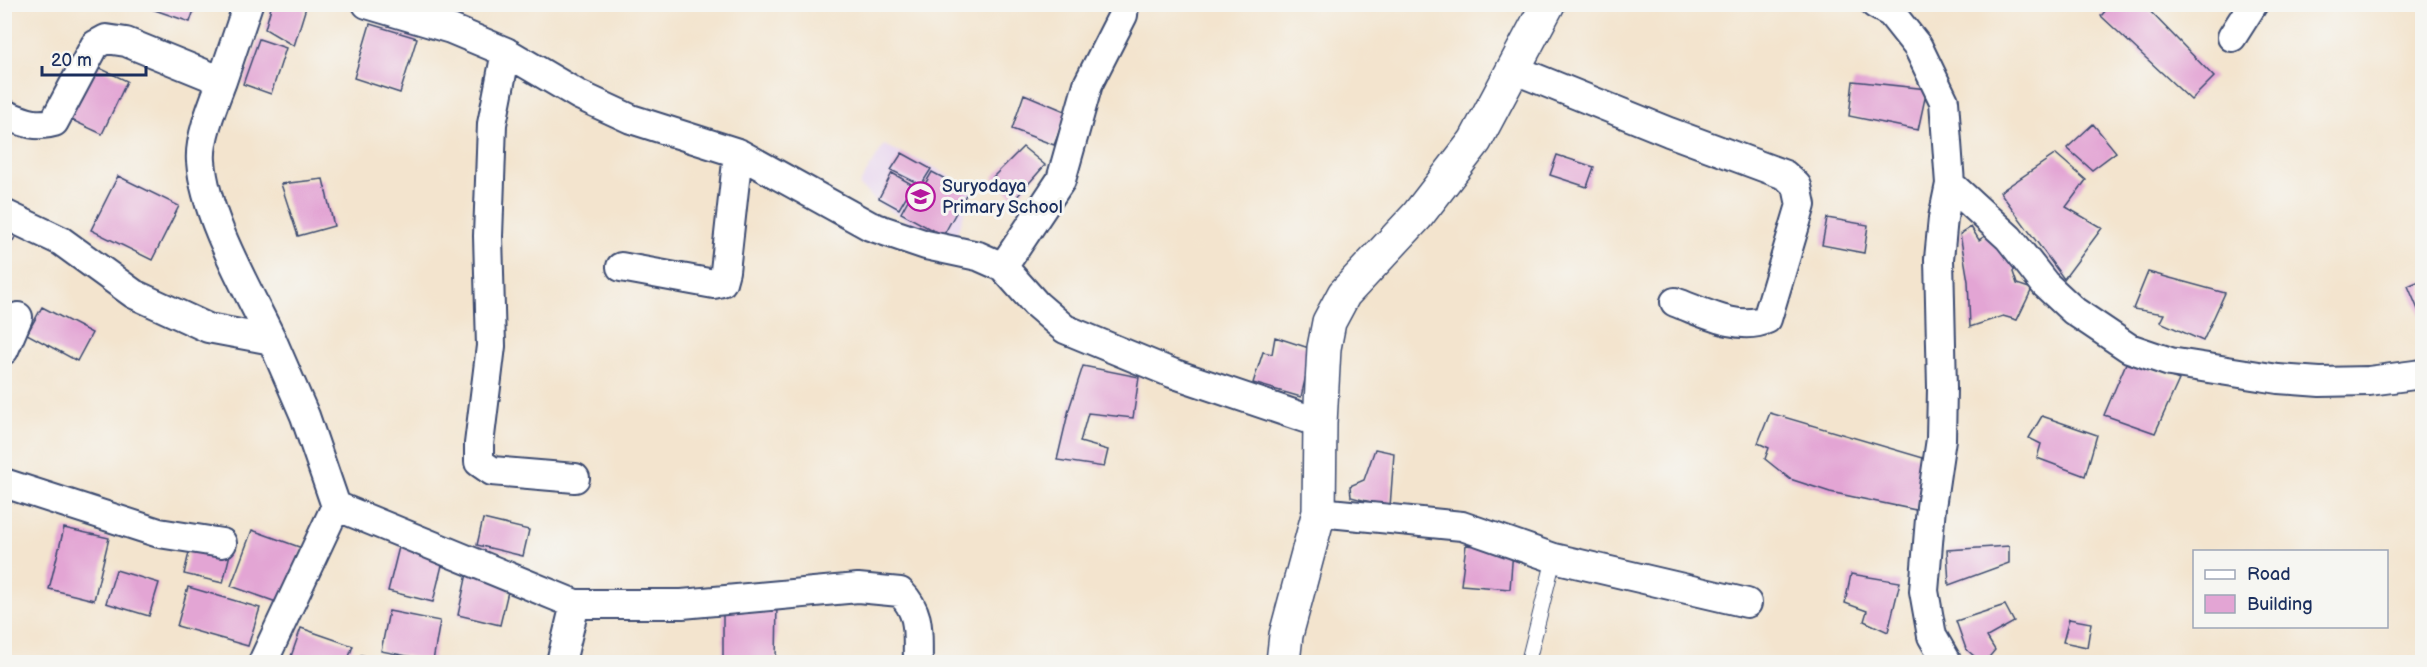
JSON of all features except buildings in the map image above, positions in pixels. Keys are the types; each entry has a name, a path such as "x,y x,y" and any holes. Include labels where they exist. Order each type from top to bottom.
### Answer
{"street":[{"path":"248,4 208,117 200,159 212,213 305,416 336,506 263,663"},
{"path":"367,4 451,29 506,52 579,95 631,119 738,153 870,226 926,245 978,256 1003,267 1036,304 1065,329 1172,373 1320,423"},
{"path":"1003,267 1060,180 1088,84 1123,15 1124,4"},
{"path":"1283,663 1291,614 1319,512 1320,423 1324,348 1329,322 1344,294 1418,216 1475,141 1548,4"},
{"path":"2232,37 2253,4"},
{"path":"1886,7 1918,47 1944,101 1950,184 1943,218 1939,259 1941,439 1930,518 1924,591 1932,636 1947,663"},
{"path":"4,114 32,125 44,126 54,122 95,45 106,39 126,42 222,81"},
{"path":"506,52 492,124 488,236 491,346 478,444 479,462 492,471 575,478"},
{"path":"1513,69 1669,132 1785,175 1797,186 1801,205 1767,319 1757,324 1738,324 1675,302"},
{"path":"621,267 714,284 722,282 738,153"},
{"path":"1950,184 2009,238 2045,284 2074,311 2130,348 2170,362 2278,380 2369,381 2422,374"},
{"path":"4,214 61,242 134,294 208,328 272,340"},
{"path":"4,350 18,317"},
{"path":"4,483 159,533 222,543"},
{"path":"336,506 575,604 682,604 858,588 900,592 911,603 916,616 918,663"},
{"path":"1319,512 1462,526 1554,558 1747,603"},
{"path":"561,663 575,604"}],"lane":[{"path":"1528,663 1554,558"}],"shaded area":[{"name":"Suryodaya Primary School","path":"884,145 932,166 973,190 954,241 915,226 878,203 859,185"}],"place":[{"name":"Suryodaya Primary School","path":"921,196"}]}
